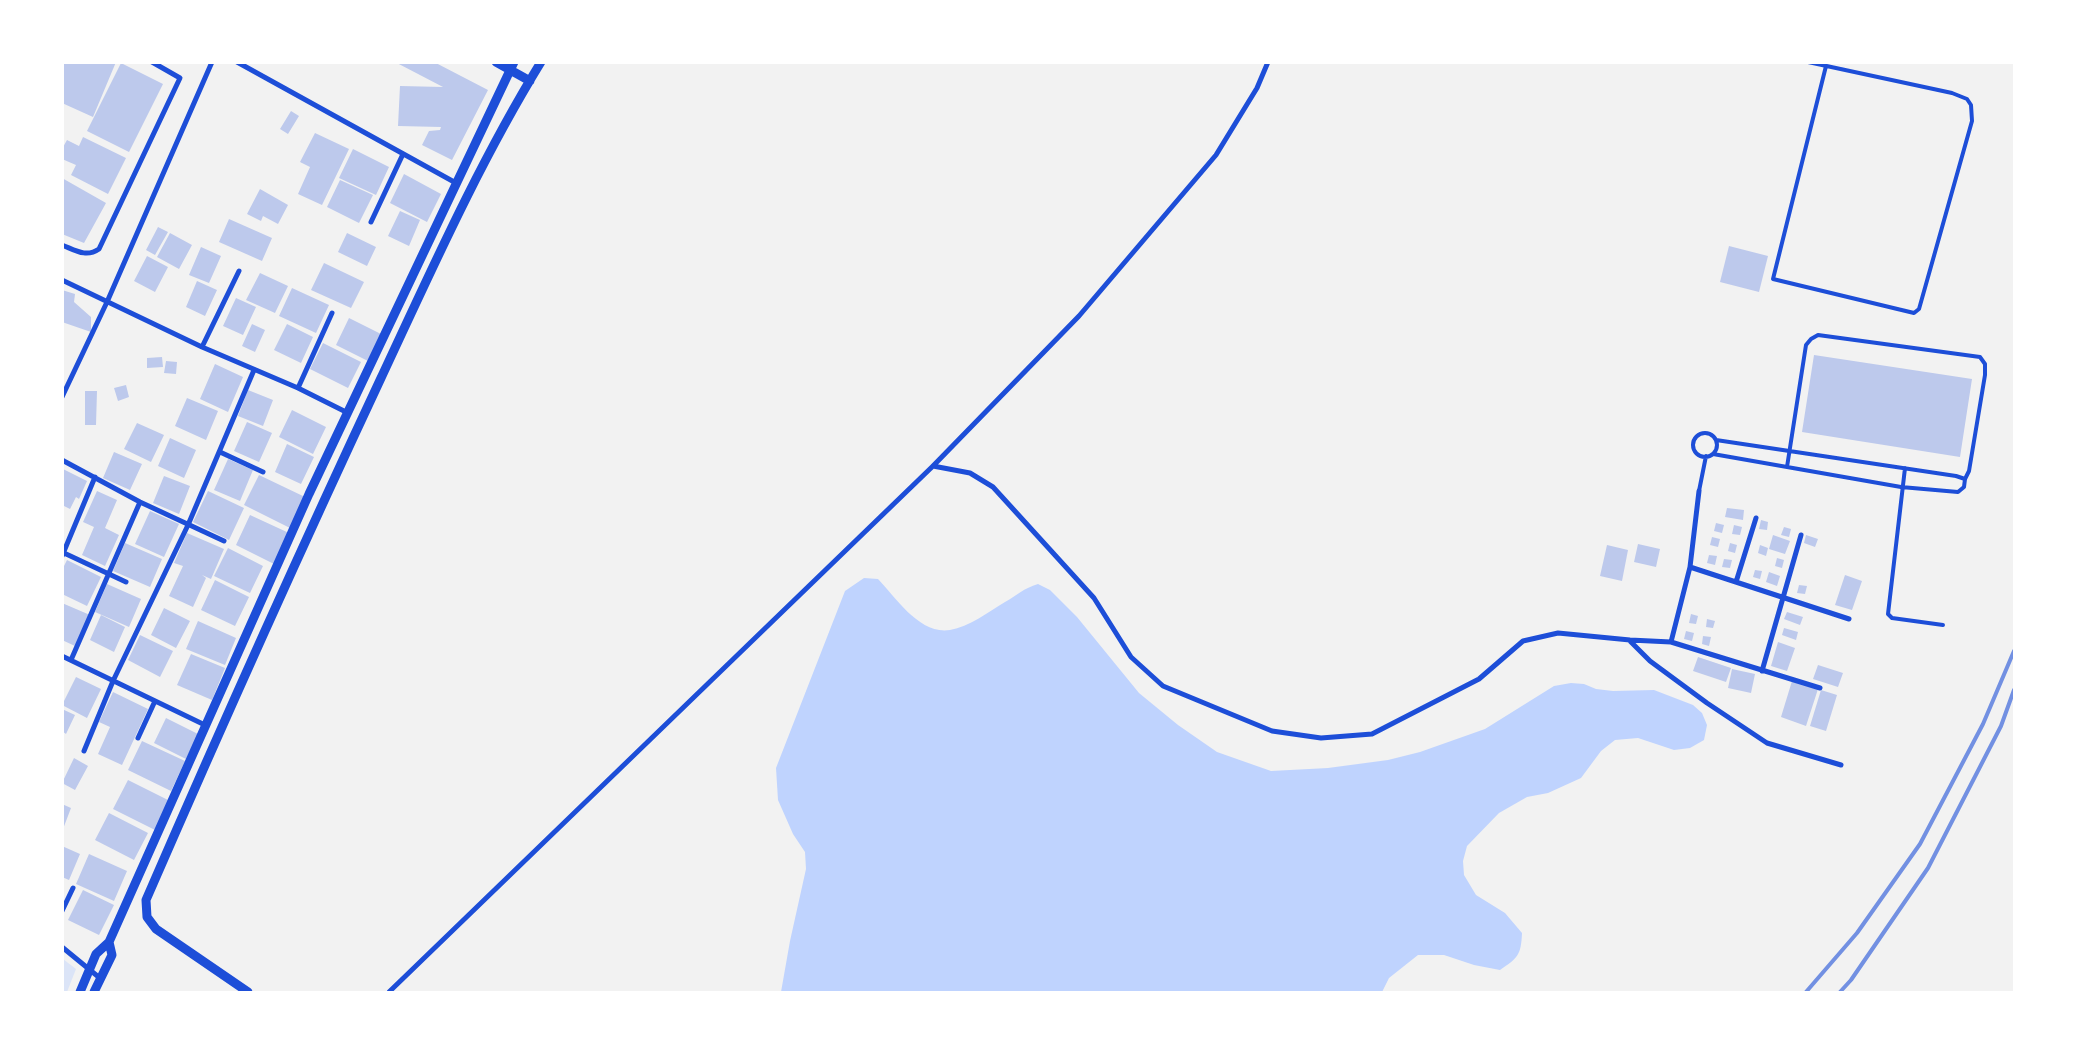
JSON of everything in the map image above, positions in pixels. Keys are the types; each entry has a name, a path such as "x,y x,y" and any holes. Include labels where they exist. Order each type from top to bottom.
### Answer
{"street":[{"path":"62,245 82,253 93,253 99,249 180,78 152,62"},
{"path":"62,397 107,302 212,62"},
{"path":"236,62 456,183"},
{"path":"496,62 512,66 530,81"},
{"path":"389,992 933,466 1079,316 1216,155 1257,88 1268,62"},
{"path":"248,992 156,929 147,917 146,900 220,731 362,419 470,190 539,63"},
{"path":"80,992 96,954 109,942 310,494 512,66"},
{"path":"371,222 402,154"},
{"path":"202,347 239,271"},
{"path":"62,280 202,347 298,388 348,414"},
{"path":"298,388 332,313"},
{"path":"84,751 113,681 188,525 254,370"},
{"path":"220,452 263,472"},
{"path":"62,460 140,502 224,541"},
{"path":"933,466 970,473 993,487 1094,598 1131,657 1163,686 1272,731 1321,738 1372,734 1479,679 1524,641 1558,633 1671,642 1820,688"},
{"path":"95,477 63,554 126,582"},
{"path":"1671,642 1690,567 1699,491"},
{"path":"71,660 140,502"},
{"path":"1736,582 1756,518"},
{"path":"1762,670 1800,534"},
{"path":"1690,567 1848,620"},
{"path":"1630,640 1657,666 1707,704 1767,743 1841,765"},
{"path":"62,656 207,726"},
{"path":"138,738 155,701"},
{"path":"62,911 73,888"},
{"path":"94,992 112,955 109,942"},
{"path":"62,947 101,980"}],"lane":[{"path":"1808,62 1952,93 1967,99 1971,105 1972,120 1964,152 1919,310 1914,313 1773,279 1826,66"},
{"path":"1713,454 1717,447 1716,440 1711,434 1704,433 1694,440 1696,452 1706,456 1713,454 1787,467 1901,487 1958,492 1964,487 1965,478 1970,471 1985,364 1980,358 1818,335 1806,345 1787,467"},
{"path":"1716,440 1965,478"},
{"path":"1699,491 1706,456"},
{"path":"1905,468 1901,487 1888,614 1892,618 1943,625"}],"shaded area":[{"path":"63,959 76,969 67,992 63,992"}],"water":[{"path":"864,578 878,579 909,614 929,627 939,630 950,630 964,626 1024,590 1038,584 1050,590 1077,617 1139,693 1178,725 1217,752 1271,771 1328,768 1388,760 1420,752 1485,729 1554,686 1571,683 1613,691 1654,690 1693,705 1702,713 1707,725 1704,740 1690,748 1674,750 1638,738 1615,740 1601,751 1581,778 1548,793 1527,797 1499,813 1467,846 1463,861 1464,875 1476,895 1505,913 1522,933 1521,946 1515,959 1500,970 1474,965 1444,955 1418,955 1389,978 1382,992 781,992 806,869 805,852 793,834 778,800 776,768 845,591"}],"building":[{"path":"62,62 116,62 93,117 62,103"},
{"path":"395,62 434,62 488,90 452,160 422,145 429,131 440,130 441,127 398,126 400,86 443,87"},
{"path":"121,63 163,84 129,152 87,131"},
{"path":"291,111 299,116 288,134 280,129"},
{"path":"315,133 349,149 322,205 298,194 310,167 300,162"},
{"path":"83,137 126,158 108,194 71,175 76,165 62,159 62,149 67,140 79,146"},
{"path":"353,149 389,167 376,195 339,178"},
{"path":"404,174 441,194 427,222 390,203"},
{"path":"62,178 106,203 84,243 62,234"},
{"path":"340,180 373,195 359,223 327,207"},
{"path":"260,189 288,205 278,224 263,216 261,221 247,214"},
{"path":"400,211 420,220 409,246 388,236"},
{"path":"229,219 272,238 262,261 219,242"},
{"path":"158,227 168,232 155,255 146,250"},
{"path":"170,233 192,245 179,269 157,257"},
{"path":"347,233 376,247 367,266 338,252"},
{"path":"1729,246 1768,256 1759,292 1720,282"},
{"path":"201,247 221,256 209,283 189,275"},
{"path":"147,256 168,267 155,292 134,281"},
{"path":"324,263 364,282 351,308 311,290"},
{"path":"260,273 288,286 275,313 246,300"},
{"path":"197,281 217,290 205,316 186,307"},
{"path":"292,288 329,305 316,333 279,316"},
{"path":"62,290 75,294 74,302 91,317 91,332 62,322"},
{"path":"236,298 256,307 243,335 223,326"},
{"path":"349,318 381,334 368,361 336,345"},
{"path":"252,324 265,330 255,352 242,346"},
{"path":"287,324 313,337 301,363 274,350"},
{"path":"323,343 361,362 348,388 310,369"},
{"path":"1814,355 1972,379 1960,457 1802,432"},
{"path":"162,357 163,367 147,368 147,358"},
{"path":"166,361 177,362 176,374 164,373"},
{"path":"215,364 243,377 228,412 200,399"},
{"path":"126,385 129,397 118,401 114,388"},
{"path":"248,390 273,400 263,426 238,416"},
{"path":"85,391 97,391 96,425 85,425"},
{"path":"187,398 218,411 206,440 175,426"},
{"path":"292,410 326,427 313,454 279,437"},
{"path":"247,422 272,433 259,462 234,451"},
{"path":"137,423 164,435 151,462 124,449"},
{"path":"170,438 196,450 184,478 158,466"},
{"path":"287,444 314,457 301,484 275,472"},
{"path":"114,452 142,464 130,490 103,478"},
{"path":"228,459 253,470 240,501 214,490"},
{"path":"63,469 87,481 79,499 76,497 70,509 62,505"},
{"path":"259,475 305,497 290,528 244,505"},
{"path":"164,476 190,486 179,514 153,503"},
{"path":"97,491 117,500 105,528 119,535 105,566 82,555 94,527 83,522"},
{"path":"208,491 244,508 229,540 193,522"},
{"path":"1727,508 1744,510 1743,520 1725,517"},
{"path":"150,511 179,524 164,557 135,544"},
{"path":"250,515 289,533 274,564 236,545"},
{"path":"1761,520 1768,522 1767,530 1759,529"},
{"path":"1716,523 1724,525 1722,533 1714,531"},
{"path":"1734,525 1742,527 1740,535 1732,534"},
{"path":"1784,527 1791,529 1789,537 1781,535"},
{"path":"187,533 224,549 211,579 202,575 206,578 193,607 169,596 183,566 174,563"},
{"path":"1773,535 1790,541 1785,554 1769,549"},
{"path":"1806,535 1818,539 1815,547 1804,543"},
{"path":"1712,537 1720,539 1718,547 1710,545"},
{"path":"125,543 162,559 150,587 113,571"},
{"path":"1730,543 1737,545 1735,553 1728,551"},
{"path":"1638,544 1660,549 1656,567 1634,562"},
{"path":"1607,545 1628,550 1622,581 1600,576"},
{"path":"1760,545 1768,548 1766,556 1758,553"},
{"path":"228,548 263,566 250,593 214,576"},
{"path":"1709,555 1717,556 1715,565 1707,563"},
{"path":"1777,558 1784,560 1782,568 1775,566"},
{"path":"1724,559 1732,560 1730,568 1722,567"},
{"path":"67,560 101,577 87,606 62,594 62,570"},
{"path":"1755,570 1762,571 1760,579 1753,577"},
{"path":"1769,572 1780,576 1777,586 1766,582"},
{"path":"1845,575 1862,581 1852,610 1835,605"},
{"path":"215,580 249,597 235,626 201,610"},
{"path":"107,584 141,599 129,627 95,612"},
{"path":"1799,585 1807,586 1805,594 1797,593"},
{"path":"62,603 90,615 75,646 62,640"},
{"path":"164,608 190,621 176,648 151,635"},
{"path":"1787,612 1803,617 1800,625 1784,619"},
{"path":"1691,614 1698,616 1696,624 1689,623"},
{"path":"101,615 125,627 114,652 90,640"},
{"path":"1707,619 1715,621 1713,628 1706,627"},
{"path":"198,621 236,638 225,665 186,649"},
{"path":"1784,628 1798,632 1796,640 1782,635"},
{"path":"1686,631 1694,633 1692,641 1684,639"},
{"path":"140,635 173,651 160,677 128,660"},
{"path":"1703,636 1711,637 1709,646 1702,644"},
{"path":"1778,642 1795,648 1787,671 1771,666"},
{"path":"191,654 225,668 212,700 177,685"},
{"path":"1698,657 1731,668 1726,682 1693,671"},
{"path":"1818,665 1843,673 1838,687 1813,679"},
{"path":"1732,669 1755,674 1751,693 1728,688"},
{"path":"76,677 101,689 87,718 62,705"},
{"path":"1792,681 1818,689 1806,726 1781,717"},
{"path":"1821,690 1837,695 1826,731 1810,726"},
{"path":"113,692 148,709 122,765 98,754 110,727 99,722"},
{"path":"62,709 75,715 66,734 62,731"},
{"path":"166,718 198,734 186,759 154,743"},
{"path":"142,741 185,761 171,791 128,770"},
{"path":"74,758 88,766 75,790 62,783"},
{"path":"128,780 170,801 155,830 113,809"},
{"path":"62,804 71,808 63,829 62,829"},
{"path":"109,813 148,833 134,860 95,840"},
{"path":"62,846 80,854 69,880 62,877"},
{"path":"89,854 127,871 114,901 76,884"},
{"path":"83,890 114,905 99,935 68,920"}],"railway":[{"path":"1806,992 1857,933 1920,844 1983,724 2014,651"},
{"path":"1840,992 1851,980 1928,868 2001,726 2014,690"}]}
